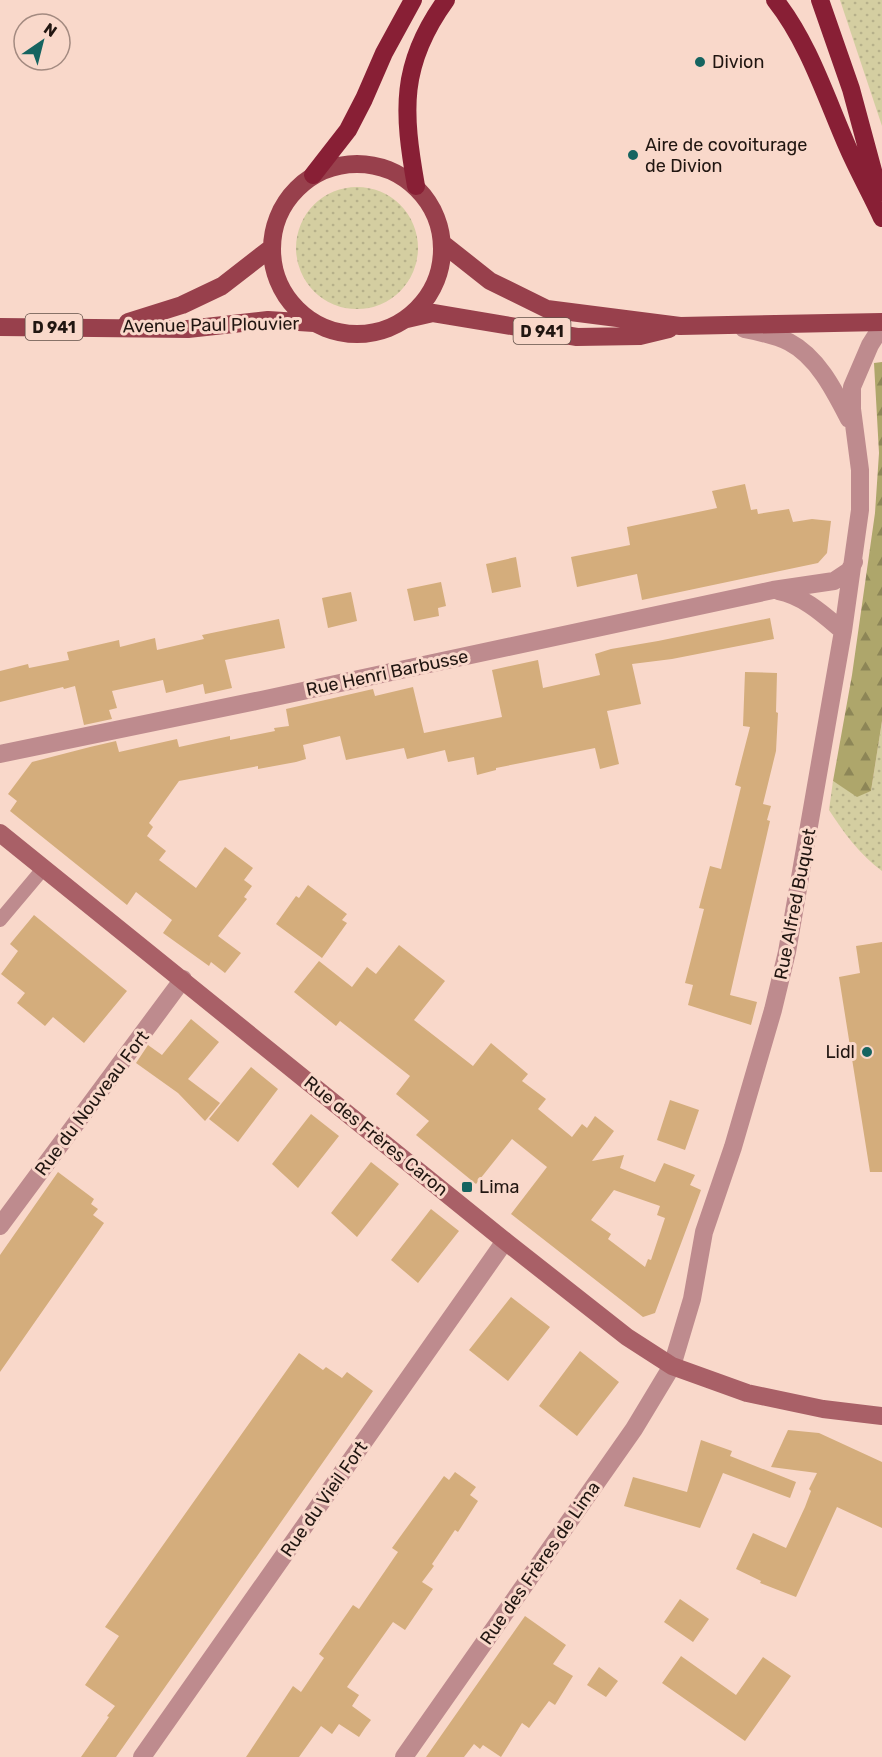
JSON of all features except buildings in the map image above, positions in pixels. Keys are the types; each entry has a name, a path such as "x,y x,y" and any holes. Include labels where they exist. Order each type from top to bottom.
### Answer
{"highway":[{"path":"313,175 348,130 384,53 413,0"},
{"path":"416,186 406,113 410,75 420,44 446,0"},
{"path":"775,0 802,44 822,84 848,148 882,218"},
{"path":"820,0 851,89 882,203"}],"main road":[{"path":"355,163 377,166 398,173 416,186 429,203 438,222 442,243 440,272 427,299 406,320 384,330 360,334 337,332 314,323 292,303 277,278 272,248 274,227 283,206 296,189 313,175 334,166 355,163"},
{"name":"D 941","path":"442,243 490,281 547,309 680,326 882,322"},
{"name":"D 941","path":"108,327 182,305 222,286 272,248"},
{"name":"D 941","path":"406,320 433,313 577,337 640,336 680,326"},
{"name":"Avenue Paul Plouvier","path":"0,327 188,329 268,320 314,323"},
{"name":"Rue des Frères Caron","path":"0,833 627,1337 672,1366 747,1393 823,1409 882,1416"}],"street":[{"name":"Rue Alfred Buquet","path":"724,325 770,334 791,343 822,372 835,390 856,431"},
{"name":"Rue Alfred Buquet","path":"672,1366 692,1299 704,1232 733,1147 773,1010 787,952 843,631 860,510 860,470 852,409 852,387 870,345 882,326"},
{"name":"Rue Henri Barbusse","path":"0,754 773,590 834,580 849,571 854,562"},
{"path":"773,590 798,597 843,631"},
{"name":"Rue du Nouveau Fort","path":"0,1226 183,979"},
{"name":"Rue du Vieil Fort","path":"142,1757 506,1241"},
{"name":"Rue des Frères de Lima","path":"404,1757 634,1429 672,1366"}],"lane":[{"path":"0,920 43,868"}],"shaded area":[{"path":"840,0 882,0 882,126"},
{"path":"357,187 381,191 400,205 414,224 418,248 414,272 400,291 381,305 357,309 333,305 314,291 300,272 296,248 300,224 314,205 333,191"},
{"path":"882,721 882,871 852,843 829,810 833,781 857,796 871,791"}],"green space":[{"path":"882,362 882,721 871,791 857,797 833,781 852,675 875,513 879,453 874,363"}],"place":[{"name":"Divion","path":"700,62"},
{"name":"Aire de covoiturage de Divion","path":"633,155"},
{"name":"Lidl","path":"867,1052"},
{"name":"Lima","path":"467,1187"}]}
